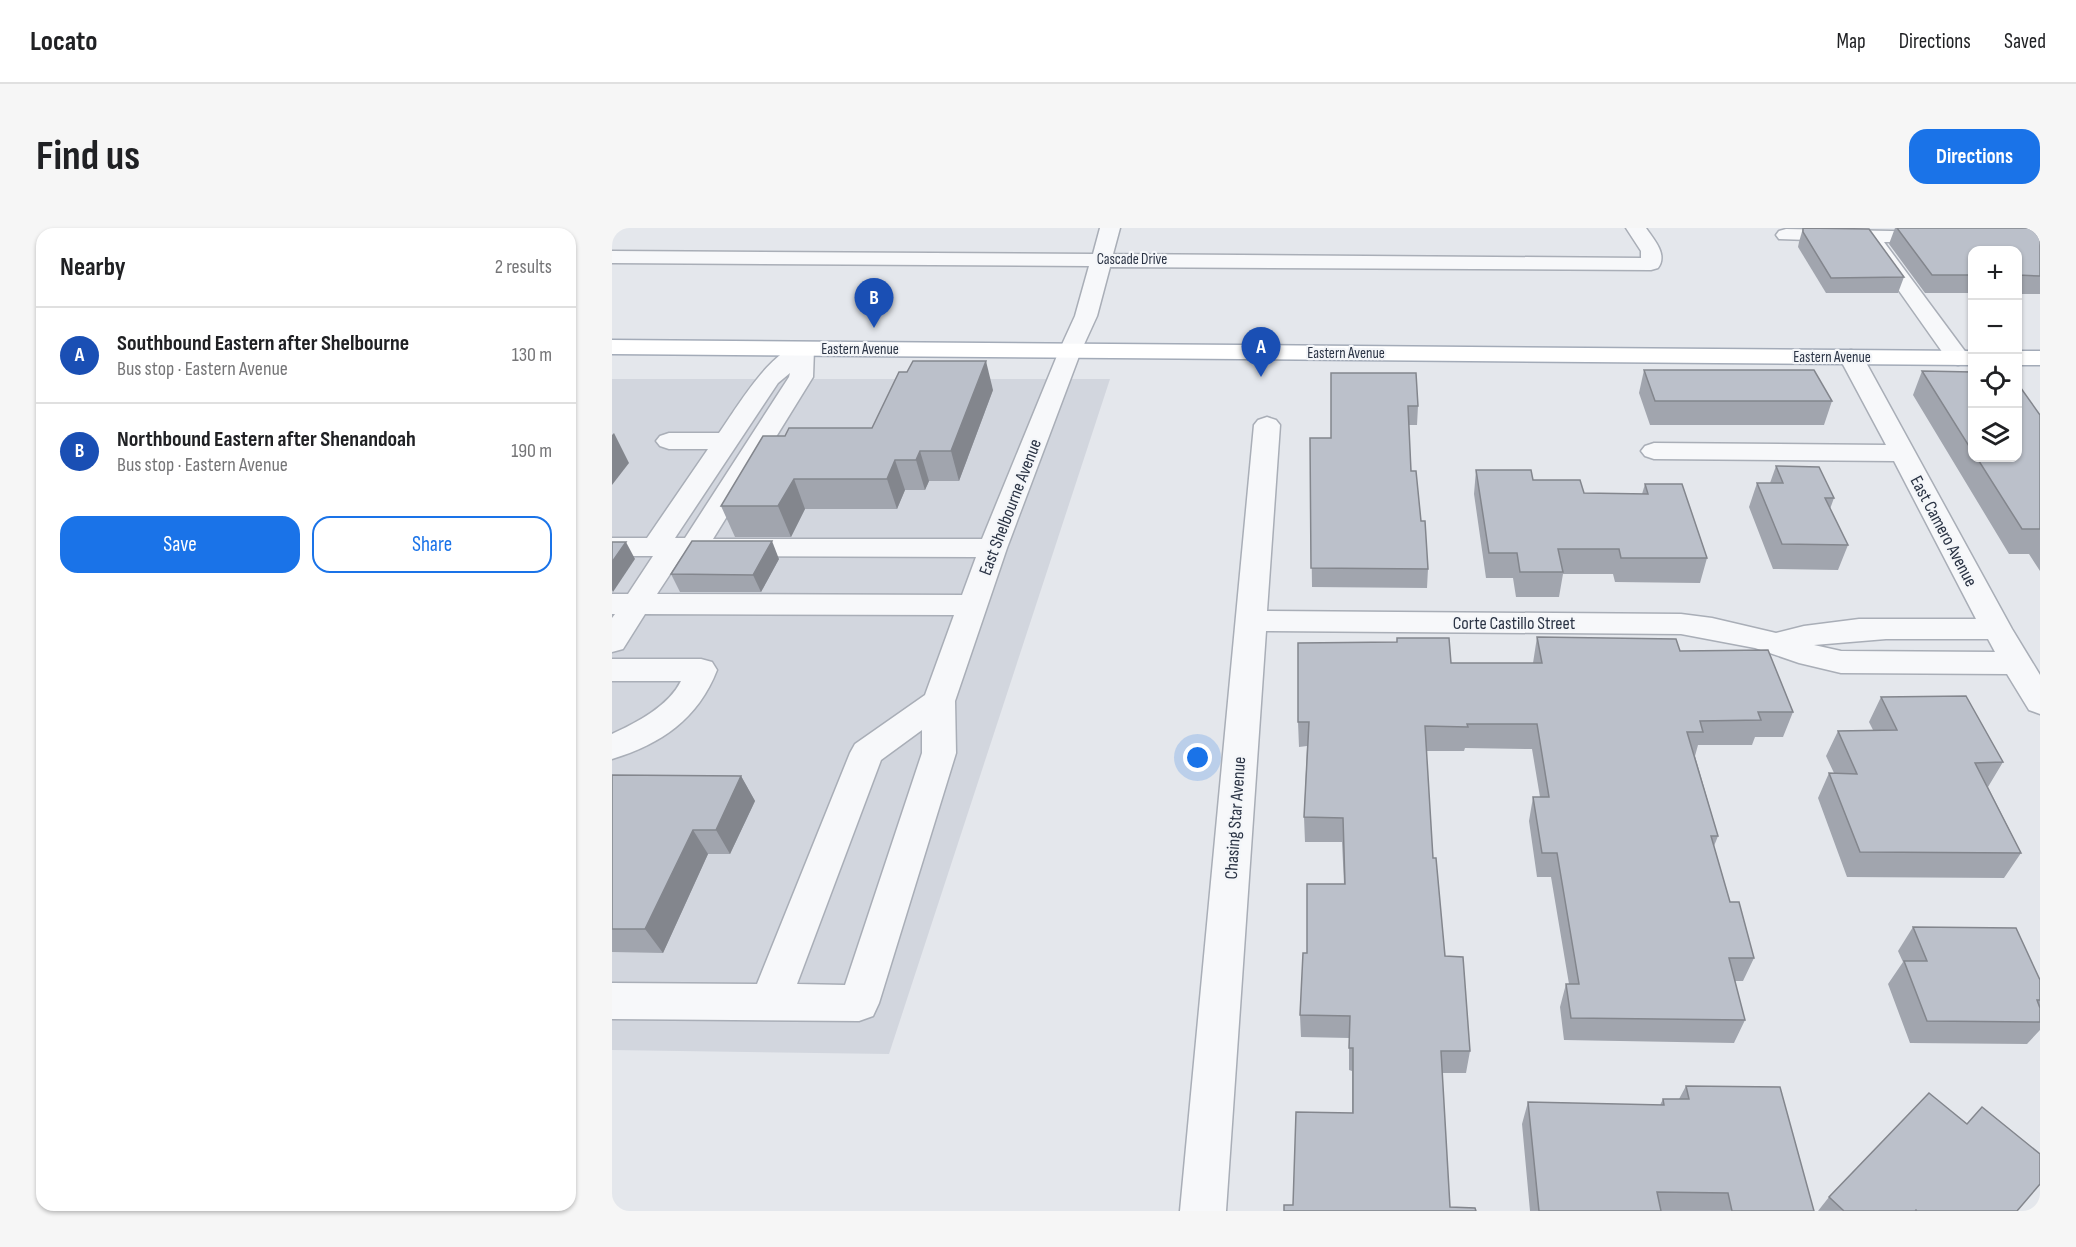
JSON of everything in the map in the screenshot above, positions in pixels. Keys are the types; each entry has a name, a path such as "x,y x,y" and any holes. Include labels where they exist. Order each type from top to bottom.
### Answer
{"main road":[{"name":"Eastern Avenue","path":"612,347 1965,358"},
{"path":"2022,358 2040,358"}],"street":[{"name":"East Shelbourne Avenue","path":"770,1002 859,1003 939,753 939,701 993,548 1070,351 1086,316 1110,228"},
{"name":"Cascade Drive","path":"612,257 1651,264 1651,251 1636,228"},
{"path":"1786,235 1961,236"},
{"path":"1870,235 1965,358"},
{"path":"674,547 691,494 769,378 803,349"},
{"path":"612,642 624,604 674,547 728,494 801,377 803,349"},
{"name":"East Camero Avenue","path":"1851,357 1997,629 2040,702"},
{"path":"750,406 783,406"},
{"name":"Chasing Star Avenue","path":"1203,1211 1267,425"},
{"path":"669,441 726,441"},
{"path":"1654,451 1902,453"},
{"path":"691,494 728,494"},
{"path":"612,547 993,548"},
{"path":"624,604 974,605"},
{"name":"Corte Castillo Street","path":"1250,621 1681,624 1712,628 1777,643 1810,655 1841,662 2017,663"},
{"name":"Corte Castillo Street","path":"1777,643 1821,632 1997,629"},
{"path":"1875,630 1890,662"},
{"path":"612,670 701,670 688,698 665,720 638,737 612,747"},
{"path":"612,1001 770,1002 867,753 939,701"}],"shaded area":[{"path":"612,379 1110,379 889,1054 612,1050"}],"building":[{"path":"1803,228 1869,229 1904,277 1831,278 1803,232"},
{"path":"1897,228 2040,228 2040,276 2022,275 2022,246 1968,246 1968,275 1932,275"},
{"path":"913,361 986,361 951,451 920,451 916,460 895,460 887,479 794,479 778,506 721,506 763,436 785,436 789,428 872,428 899,372 907,372"},
{"path":"1644,370 1814,370 1832,401 1655,401"},
{"path":"1922,371 1968,372 1968,445"},
{"path":"1331,373 1416,373 1418,406 1408,406 1411,471 1416,471 1421,521 1425,521 1428,569 1311,568 1310,438 1331,438"},
{"path":"2022,390 2040,415 2040,529 2022,529 1980,462 2022,462"},
{"path":"1776,466 1819,467 1834,498 1825,498 1848,545 1782,544 1757,483 1783,483"},
{"path":"1476,470 1531,470 1533,480 1580,480 1584,493 1648,494 1645,484 1682,484 1707,558 1621,558 1619,549 1558,549 1563,572 1520,572 1517,553 1489,553"},
{"path":"692,541 772,541 753,575 671,574"},
{"path":"612,542 626,542 612,562"},
{"path":"1537,637 1676,639 1680,651 1768,650 1793,712 1758,712 1761,720 1700,721 1703,732 1687,732 1718,836 1711,836 1730,902 1739,902 1754,958 1729,958 1745,1020 1571,1018 1566,984 1579,984 1557,853 1542,853 1533,797 1549,797 1537,724 1425,726 1433,858 1436,858 1445,956 1463,957 1470,1051 1441,1051 1450,1207 1475,1208 1476,1211 1284,1211 1284,1205 1293,1205 1296,1112 1353,1113 1353,1048 1349,1048 1350,1016 1300,1015 1303,953 1307,953 1307,884 1345,884 1343,818 1304,817 1309,722 1298,722 1298,643 1397,642 1397,638 1449,638 1451,663 1542,663"},
{"path":"1966,696 2003,762 1975,763 2021,853 1860,852 1829,773 1857,774 1838,731 1897,730 1881,697"},
{"path":"612,775 741,776 716,830 693,830 645,929 612,929"},
{"path":"1913,927 2016,928 2040,980 2040,1000 2037,1000 2040,1008 2040,1022 1927,1021 1904,961 1927,961"},
{"path":"1686,1086 1780,1087 1814,1211 1732,1211 1728,1193 1657,1192 1661,1211 1539,1211 1528,1102 1664,1105 1663,1099 1689,1099"},
{"path":"1929,1093 1967,1124 1982,1107 2040,1154 2040,1184 2017,1211 1844,1211 1829,1197"}],"place":[{"name":"Northbound Eastern after Shenandoah","path":"874,328"},
{"name":"Southbound Eastern after Shelbourne","path":"1261,377"}]}
